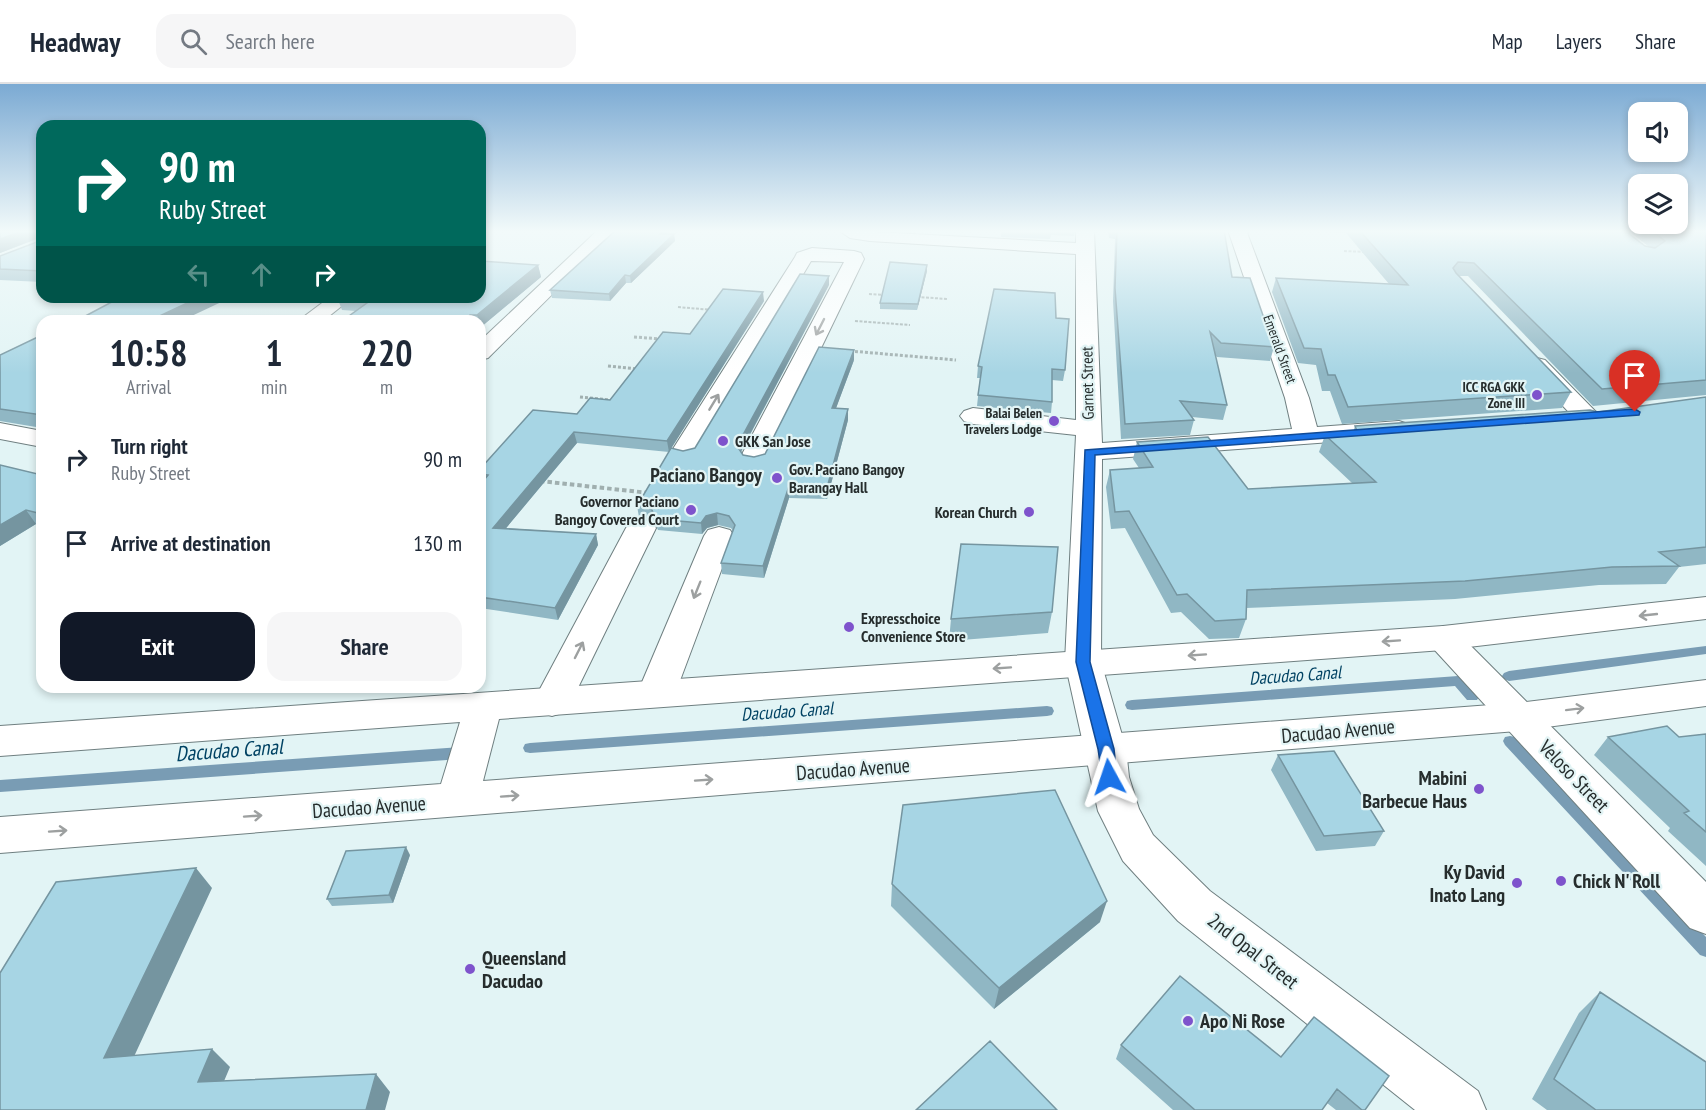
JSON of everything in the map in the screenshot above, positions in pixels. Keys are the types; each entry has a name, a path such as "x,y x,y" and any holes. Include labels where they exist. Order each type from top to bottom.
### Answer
{"street":[{"path":"486,347 558,278"},
{"path":"684,452 791,278"},
{"path":"754,458 846,278"},
{"name":"Garnet Street","path":"1085,278 1088,440 1083,662 1106,749"},
{"name":"Emerald Street","path":"1253,278 1297,398 1306,435"},
{"path":"318,315 334,303"},
{"path":"1518,346 1600,416 1553,420"},
{"path":"973,416 1088,440 1306,435 1424,428"},
{"path":"0,431 36,439"},
{"path":"552,702 641,528"},
{"path":"656,694 719,536"},
{"path":"0,741 1443,638 1706,608"},
{"name":"Veloso Street","path":"1443,638 1516,717 1706,913"},
{"name":"Dacudao Avenue","path":"0,836 1516,717 1706,693"},
{"path":"458,800 484,706"},
{"name":"2nd Opal Street","path":"1106,749 1109,777 1119,811 1138,848 1162,875 1194,906 1458,1110"}],"path":[{"path":"839,292 893,295"},
{"path":"915,297 948,299"},
{"path":"678,307 767,316"},
{"path":"824,319 910,325"},
{"path":"634,337 668,340"},
{"path":"810,347 956,360"},
{"path":"608,366 641,369"},
{"path":"580,397 615,401"},
{"path":"536,481 653,493"}],"building":[{"path":"486,278 522,278 477,315 350,315 367,303 486,303"},
{"path":"563,278 623,278 609,294 550,290"},
{"path":"798,278 828,278 737,446 743,455 754,457 765,454 819,347 854,350 832,408 848,409 827,488 789,486 763,566 721,563 735,525 729,516 717,513 706,516 701,523 656,519 651,508 637,506 671,448 683,451 695,448"},
{"path":"886,278 924,278 918,304 880,303"},
{"path":"1115,278 1250,278 1274,347 1221,343 1210,332 1227,405 1180,401 1194,420 1125,424"},
{"path":"1276,278 1408,285 1402,278 1461,278 1571,392 1348,407 1335,375 1328,375 1321,349 1304,348"},
{"path":"1489,278 1706,278 1706,380 1602,389"},
{"path":"723,289 763,292 667,441 574,432 493,528 596,534 555,608 486,598 486,478 488,475 486,475 486,462 533,410 577,414 590,398 610,400 663,332 690,334"},
{"path":"994,289 1055,293 1056,318 1069,319 1065,370 1052,369 1052,402 978,395 982,367 978,366"},
{"path":"110,303 187,303 162,315 87,315"},
{"path":"36,338 36,414 0,409 0,355"},
{"path":"1706,397 1706,547 1659,552 1679,566 1612,567 1465,581 1247,590 1246,619 1215,621 1187,594 1177,595 1129,511 1115,512 1110,470 1153,467 1137,442 1208,437 1248,489 1376,482 1325,435 1358,433 1355,426 1590,410 1598,412"},
{"path":"0,465 36,474 36,512 26,510 0,525"},
{"path":"961,544 1058,547 1052,612 951,619"},
{"path":"1667,726 1679,737 1706,734 1706,832 1684,813 1689,811 1608,737"},
{"path":"1334,751 1384,831 1324,836 1278,755"},
{"path":"1055,790 1107,901 999,988 892,884 903,805"},
{"path":"406,847 389,895 327,899 346,851"},
{"path":"196,868 104,1058 212,1049 198,1082 376,1074 366,1110 0,1110 0,973 56,882"},
{"path":"1180,976 1281,1057 1314,1017 1389,1076 1365,1110 1362,1110 1337,1089 1322,1110 1195,1110 1121,1045"},
{"path":"1600,992 1706,1062 1706,1110 1596,1110 1554,1079"},
{"path":"990,1041 1057,1110 916,1110"}],"waterway":[{"name":"Dacudao Canal","path":"1509,676 1706,650"},
{"name":"Dacudao Canal","path":"1132,705 1458,681"},
{"path":"1458,681 1472,697"},
{"name":"Dacudao Canal","path":"530,748 1047,711"},
{"path":"1510,741 1706,949"},
{"name":"Dacudao Canal","path":"0,786 461,753"}],"place":[{"name":"ICC RGA GKK Zone III","path":"1537,395"},
{"name":"Balai Belen Travelers Lodge","path":"1054,421"},
{"name":"GKK San Jose","path":"723,441"},
{"name":"Gov. Paciano Bangoy Barangay Hall","path":"777,478"},
{"name":"Governor Paciano Bangoy Covered Court","path":"691,510"},
{"name":"Korean Church","path":"1029,512"},
{"name":"Expresschoice Convenience Store","path":"849,627"},
{"name":"Mabini Barbecue Haus","path":"1479,789"},
{"name":"Chick N' Roll","path":"1561,881"},
{"name":"Ky David Inato Lang","path":"1517,883"},
{"name":"Queensland Dacudao","path":"470,969"},
{"name":"Apo Ni Rose","path":"1188,1021"}],"district":[{"name":"Paciano Bangoy","path":"706,475"}],"route":[{"path":"1109,777 1106,749 1083,662 1089,452 1306,435 1588,418 1635,412"}]}
